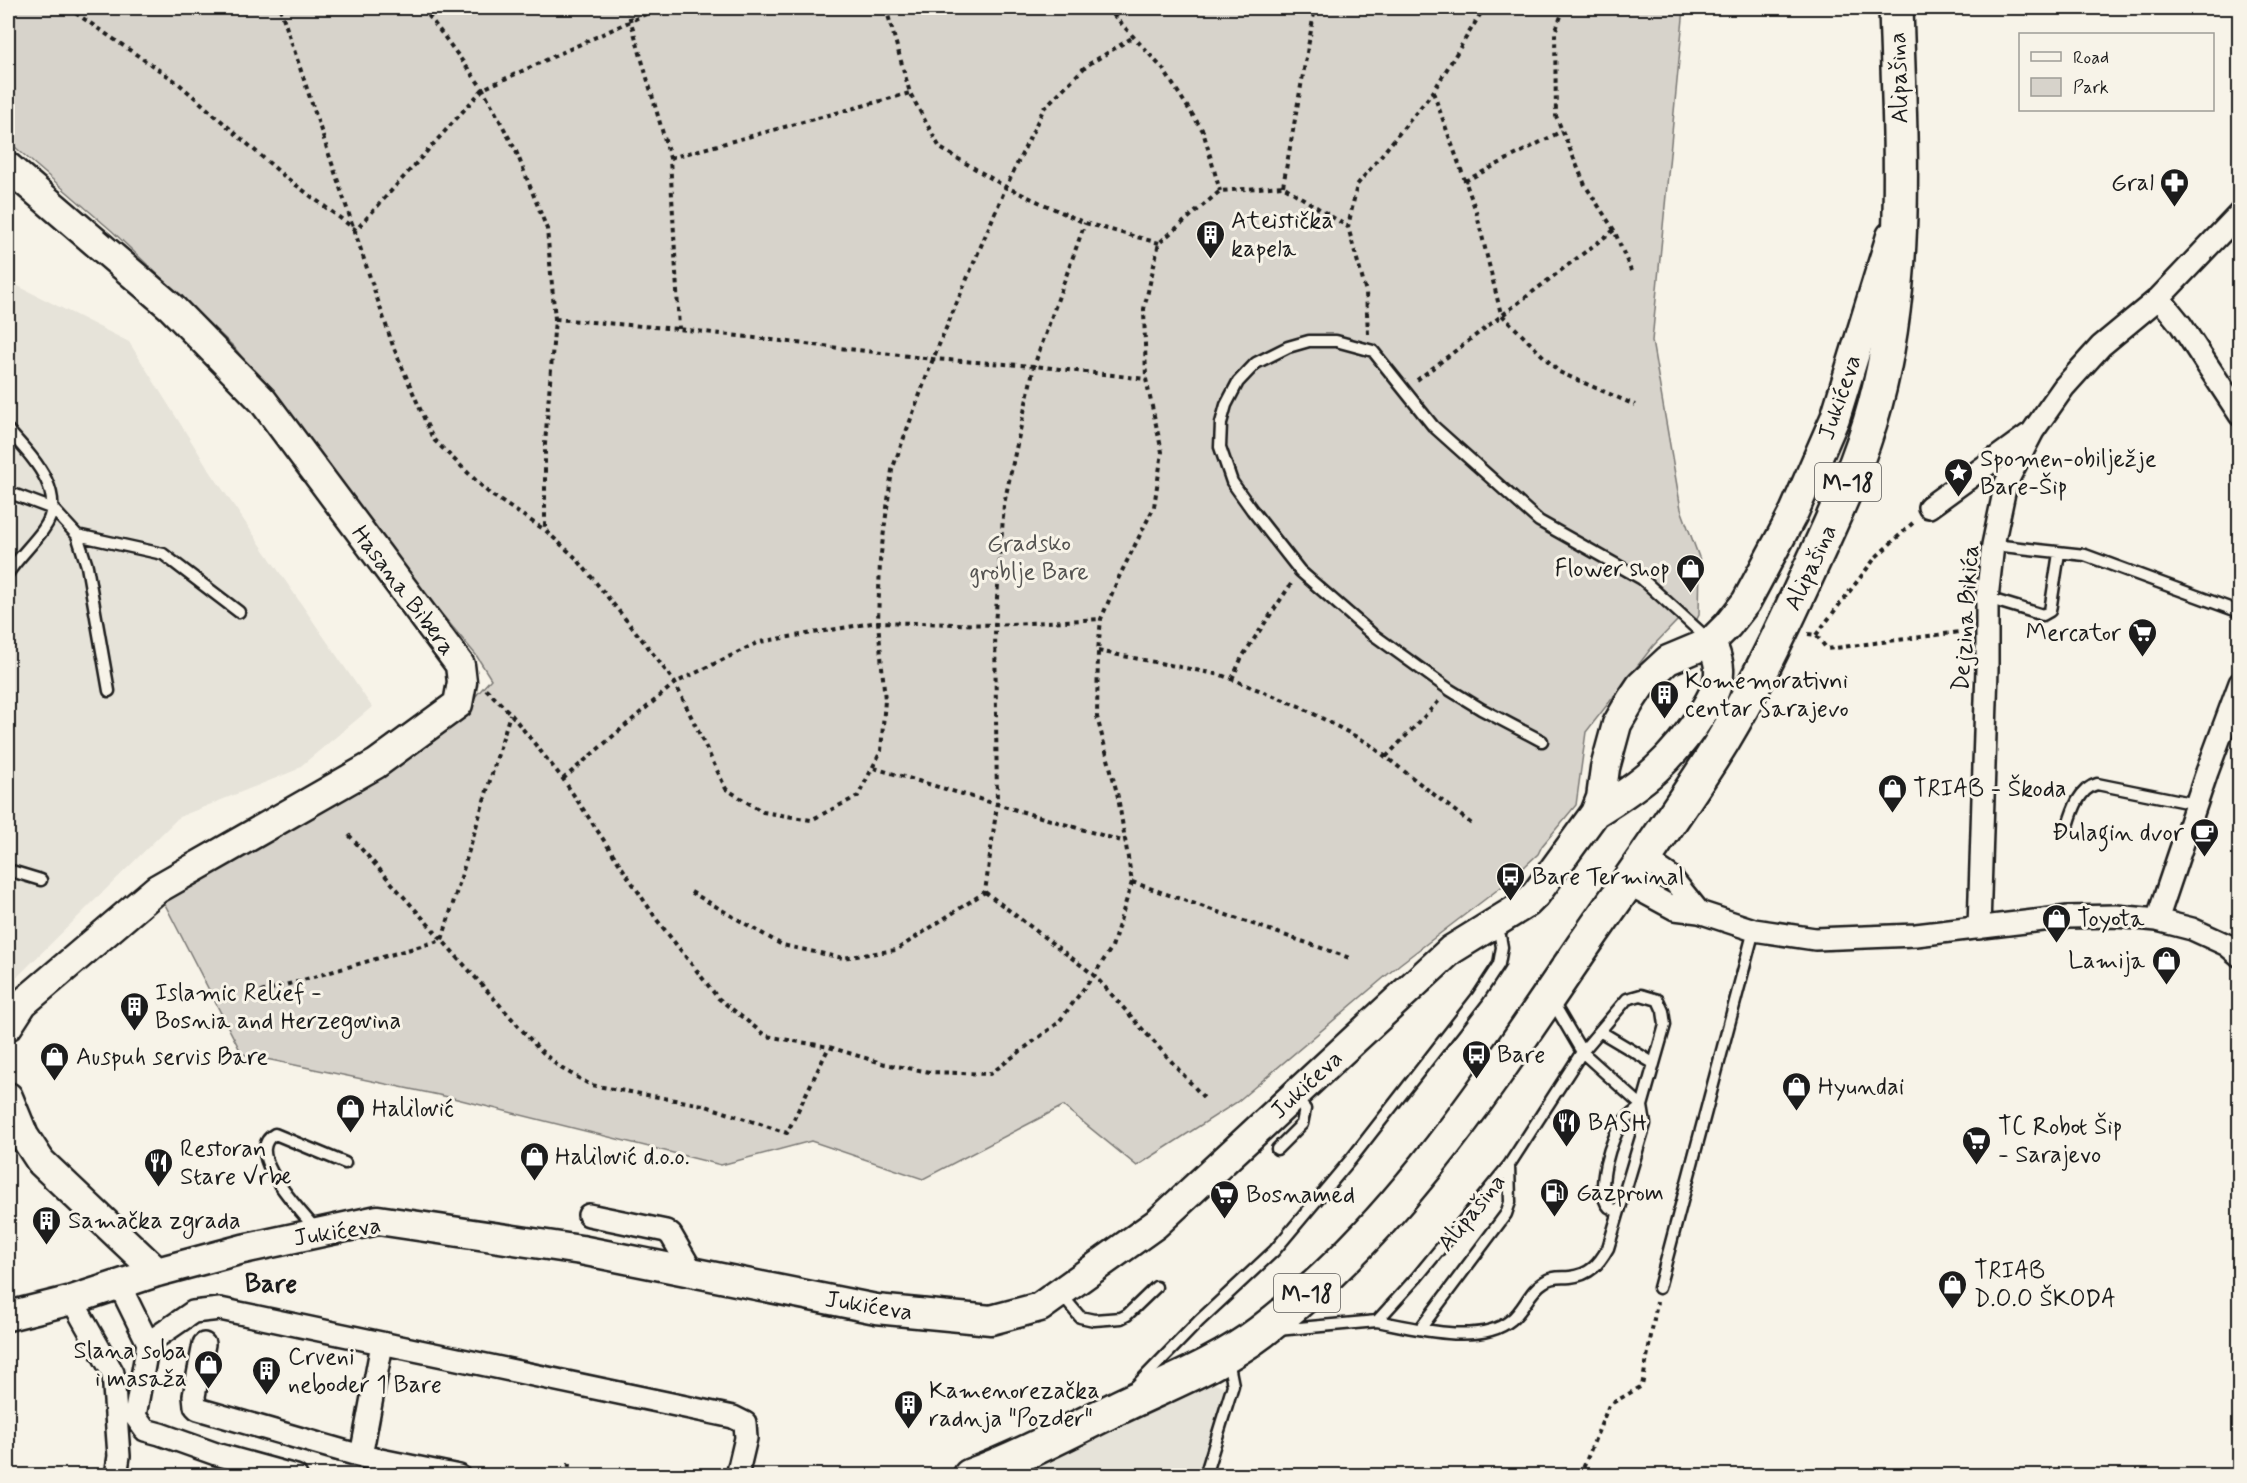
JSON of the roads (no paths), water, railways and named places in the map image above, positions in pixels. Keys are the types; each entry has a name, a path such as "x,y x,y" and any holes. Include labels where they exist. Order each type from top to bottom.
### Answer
{"main road":[{"name":"Alipašina","path":"970,1476 1034,1449 1226,1353 1262,1331 1343,1262 1418,1179 1496,1074 1722,741 1794,604 1847,485 1875,404 1893,316 1901,201 1896,8"}],"street":[{"name":"Hasana Bibera","path":"8,167 171,307 263,401 460,665 462,682 458,704 376,764 157,889 23,1003 8,1026"},
{"name":"Jukićeva","path":"8,1317 72,1300 156,1272 243,1249 378,1220 581,1250 876,1309 991,1320 1040,1307 1156,1224 1451,950 1491,927 1527,903 1536,894 1595,813 1601,798 1605,768 1617,723 1641,685 1668,660 1711,642 1746,602 1799,501 1834,418 1901,201"},
{"name":"Dejzina Bikića","path":"1979,928 1987,598 1993,545 2006,483 2033,431 2064,387 2101,346 2159,298 2240,213"},
{"path":"2159,298 2181,325 2240,415"},
{"path":"1929,507 2033,431"},
{"name":"Jukićeva","path":"1595,813 1651,776 1666,762 1692,729 1712,697 1716,685 1719,669 1711,642"},
{"path":"2157,920 2240,683"},
{"path":"1636,870 1675,909 1699,912 1754,930 1815,939 1916,935 2068,917 2116,916 2157,920 2192,929 2227,945 2240,956"},
{"path":"1636,870 1670,876 1699,912"},
{"path":"8,1097 20,1136 41,1162 156,1272"},
{"path":"589,1215 666,1231 671,1235 693,1273"},
{"path":"119,1284 148,1343 135,1416 145,1430 216,1454 296,1476"},
{"path":"72,1300 112,1373 119,1456 116,1476"},
{"path":"148,1343 193,1312 220,1308 733,1417 745,1423 746,1438 736,1476"},
{"path":"204,1344 194,1396 195,1406 198,1409 361,1456 459,1476"},
{"path":"361,1456 382,1344"}],"lane":[{"path":"1542,741 1450,690 1371,633 1300,571 1232,482 1220,447 1221,423 1226,405 1239,382 1256,363 1288,346 1309,341 1336,341 1373,351 1433,426 1539,521 1642,579 1711,642"},
{"path":"8,430 43,473 48,482 53,509 45,528 8,573"},
{"path":"9,492 53,509 77,535 87,566 109,690"},
{"path":"77,535 163,554 239,612"},
{"path":"1993,545 2085,555 2240,612"},
{"path":"1987,598 2043,615 2047,614 2050,611 2059,553"},
{"path":"2067,829 2079,799 2090,786 2097,784 2196,804"},
{"path":"8,870 41,880"},
{"path":"1112,1410 1199,1321 1274,1251 1352,1158 1478,996 1499,964 1502,947 1500,936 1491,927"},
{"path":"1659,1288 1754,930"},
{"name":"Alipašina","path":"1262,1331 1377,1321 1418,1277 1509,1165 1582,1052 1627,999 1641,995 1658,1000 1663,1011 1665,1025 1653,1063"},
{"path":"1549,996 1582,1052 1642,1106"},
{"path":"1377,1321 1442,1332 1483,1332 1498,1329 1519,1314 1542,1283 1552,1278 1571,1277 1591,1271 1600,1264 1608,1248 1645,1124 1642,1106 1653,1063 1601,1032"},
{"path":"1277,1149 1302,1124 1305,1109 1293,1096"},
{"path":"1618,1212 1609,1207 1605,1200 1603,1185 1606,1167 1614,1138 1624,1121 1642,1106"},
{"path":"318,1233 269,1170 263,1152 265,1143 268,1137 275,1134 345,1163"},
{"path":"1420,1329 1506,1214 1510,1202 1509,1165"},
{"path":"1059,1293 1080,1317 1094,1320 1121,1318 1127,1315 1156,1287"},
{"path":"1204,1476 1233,1385 1226,1353"}],"place":[{"name":"Gral","path":"2175,208"},
{"name":"Ateistička kapela","path":"1210,260"},
{"name":"Spomen-obilježje Bare-Šip","path":"1959,498"},
{"name":"Flower shop","path":"1691,594"},
{"name":"Mercator","path":"2142,658"},
{"name":"Komemorativni centar Sarajevo","path":"1664,720"},
{"name":"TRIAB - Škoda","path":"1892,814"},
{"name":"Đulagin dvor","path":"2205,858"},
{"name":"Bare Terminal","path":"1511,902"},
{"name":"Toyota","path":"2056,944"},
{"name":"Lamija","path":"2166,986"},
{"name":"Islamic Relief - Bosnia and Herzegovina","path":"134,1032"},
{"name":"Bare","path":"1476,1080"},
{"name":"Auspuh servis Bare","path":"55,1082"},
{"name":"Hyundai","path":"1797,1112"},
{"name":"Halilović","path":"351,1134"},
{"name":"BASH","path":"1567,1148"},
{"name":"TC Robot Šip - Sarajevo","path":"1977,1166"},
{"name":"Halilović d.o.o.","path":"534,1182"},
{"name":"Restoran Stare Vrbe","path":"159,1188"},
{"name":"Gazprom","path":"1555,1218"},
{"name":"Bosnamed","path":"1225,1220"},
{"name":"Samačka zgrada","path":"47,1246"},
{"name":"TRIAB D.O.O ŠKODA","path":"1953,1310"},
{"name":"Slana soba i masaža","path":"208,1390"},
{"name":"Crveni neboder 1 Bare","path":"267,1396"},
{"name":"Kamenorezačka radnja \"Pozder\"","path":"908,1430"}],"district":[{"name":"Bare","path":"271,1283"}],"park label":[{"name":"Gradsko groblje Bare","path":"1029,557"}]}
